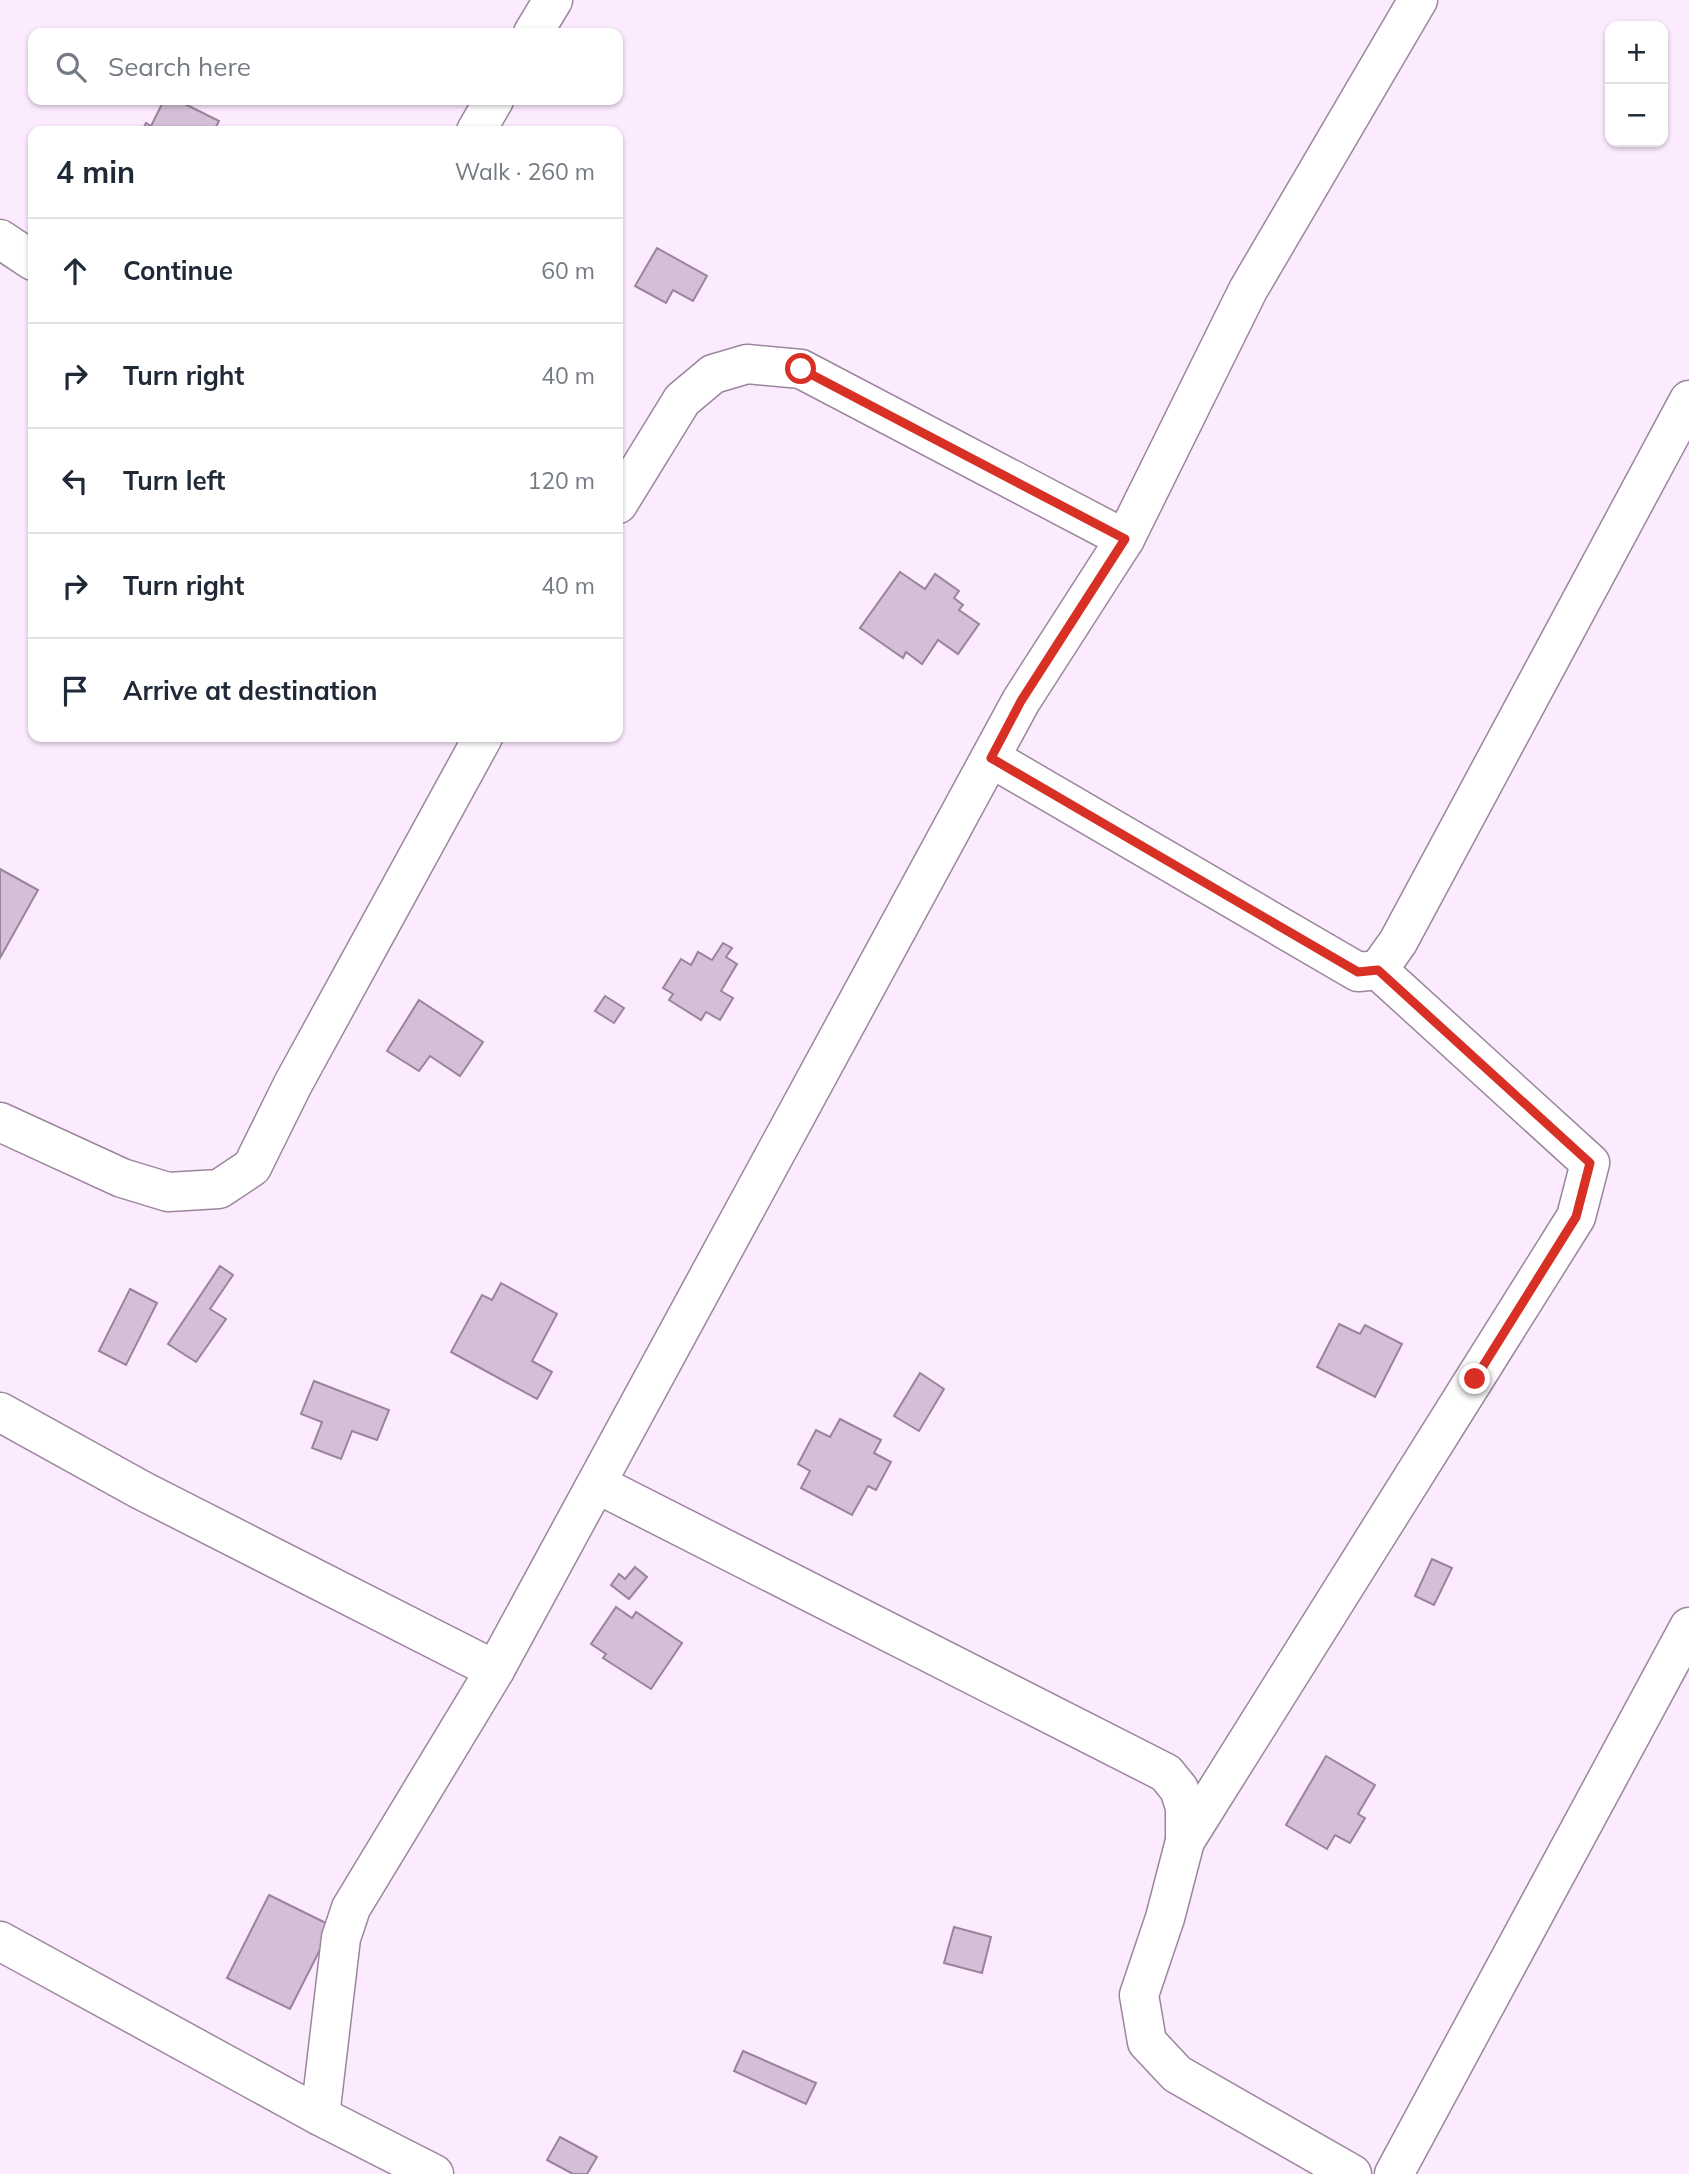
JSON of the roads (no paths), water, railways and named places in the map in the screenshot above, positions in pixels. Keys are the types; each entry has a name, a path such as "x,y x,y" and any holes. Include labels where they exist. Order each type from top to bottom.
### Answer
{"street":[{"path":"536,28 553,0"},
{"path":"320,2116 341,1937 351,1908 495,1670 1021,701 1125,539 1248,290 1418,0"},
{"path":"479,126 491,105"},
{"path":"0,239 28,258"},
{"path":"623,496 682,400 713,374 747,364 801,369 1125,539"},
{"path":"1378,970 1404,930 1689,400"},
{"path":"0,1122 122,1178 168,1192 219,1189 252,1167 293,1084 480,742"},
{"path":"991,758 1358,972 1378,970 1590,1163 1576,1217 1185,1841"},
{"path":"0,1412 141,1490 495,1670"},
{"path":"597,1484 1166,1773 1179,1789 1185,1808 1185,1841 1165,1918 1139,1995 1147,2042 1177,2074 1352,2174"},
{"path":"1394,2174 1689,1627"},
{"path":"0,1941 320,2116 434,2174"}]}
